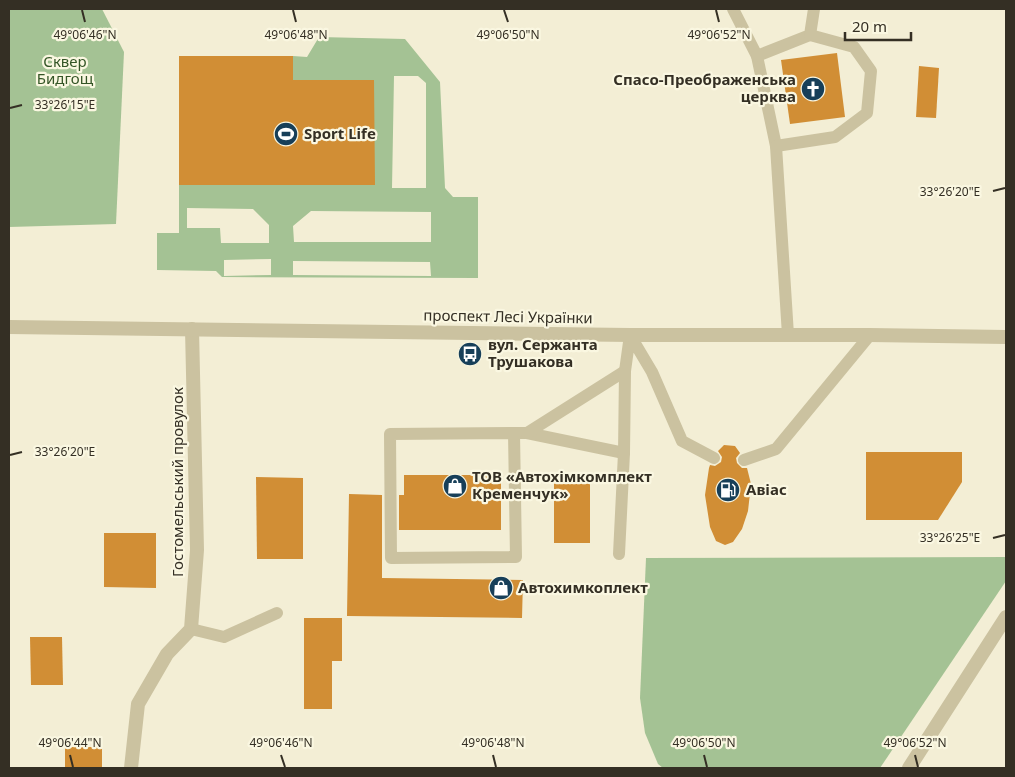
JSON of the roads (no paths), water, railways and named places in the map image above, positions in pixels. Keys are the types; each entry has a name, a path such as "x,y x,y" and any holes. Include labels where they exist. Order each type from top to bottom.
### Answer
{"street":[{"name":"проспект Лесі Українки","path":"9,327 630,335 1006,337"},
{"name":"Гостомельський провулок","path":"191,629 197,550 192,329"},
{"path":"909,768 1006,617"},
{"path":"131,768 138,704 167,654 191,629"}],"lane":[{"path":"733,9 757,56 776,146 788,335"},
{"path":"810,35 814,9"},
{"path":"757,56 810,35 854,47 871,71 867,113 835,137 776,146"},
{"path":"619,554 626,371 630,335"},
{"path":"630,335 652,372 682,441 714,458"},
{"path":"744,460 776,449 870,335"},
{"path":"521,433 626,371"},
{"path":"521,433 516,557 391,558 390,434 521,433 624,453"},
{"path":"191,629 224,637 277,614"}],"place":[{"name":"Спасо-Преображенська церква","path":"813,89"},
{"name":"Sport Life","path":"286,134"},
{"name":"вул. Сержанта Трушакова","path":"470,354"},
{"name":"ТОВ «Автохімкомплект Кременчук»","path":"455,486"},
{"name":"Авіас","path":"728,490"},
{"name":"Автохимкоплект","path":"501,588"}],"park label":[{"name":"Сквер Бидгощ","path":"65,70"}]}
